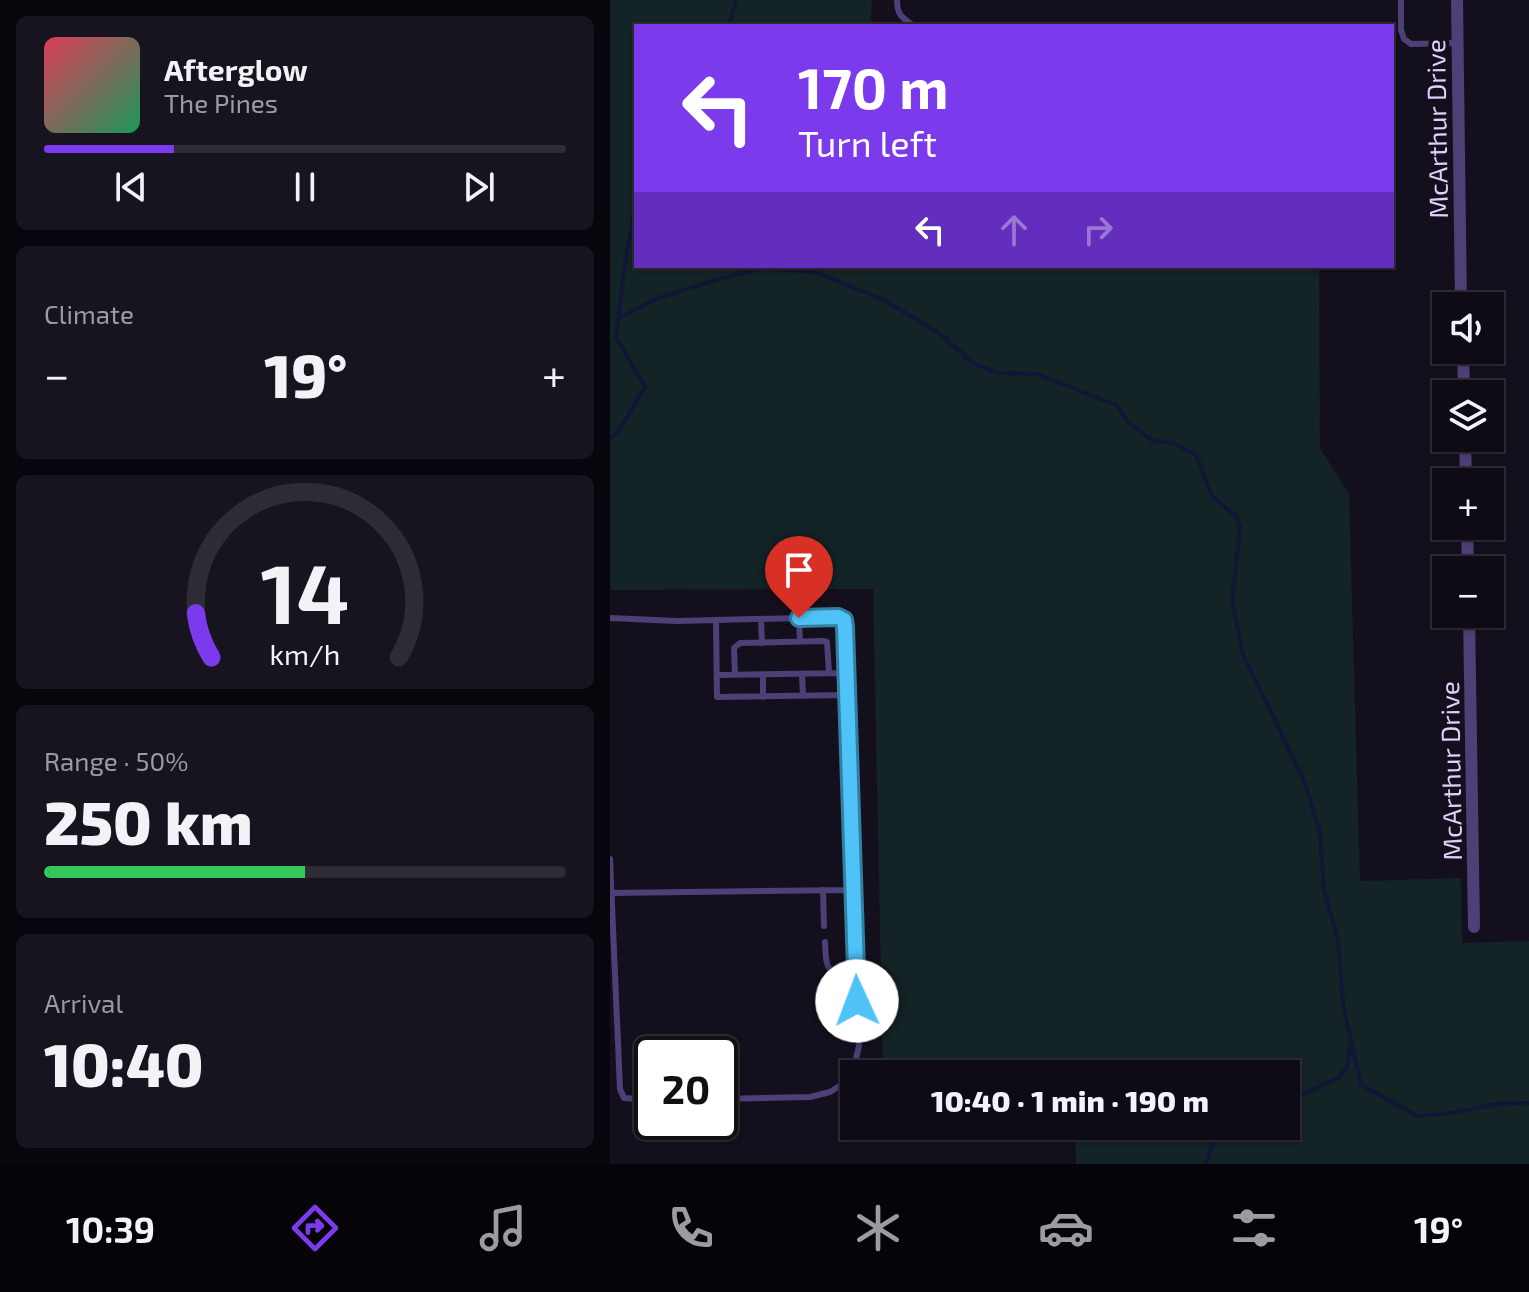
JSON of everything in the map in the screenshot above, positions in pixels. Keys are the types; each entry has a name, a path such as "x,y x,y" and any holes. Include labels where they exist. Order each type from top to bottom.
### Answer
{"street":[{"name":"McArthur Drive","path":"1457,0 1461,292"},
{"name":"McArthur Drive","path":"1469,628 1474,927"}],"lane":[{"path":"897,0 901,18 911,24"},
{"path":"1401,0 1404,39 1411,44 1458,43"},
{"path":"610,618 716,620 838,617 844,620 859,1046 851,1079 830,1092 810,1097 738,1099"},
{"path":"799,618 800,642"},
{"path":"761,619 762,643"},
{"path":"716,620 717,697 847,695"},
{"path":"735,675 736,645 800,642 827,642 829,673"},
{"path":"717,675 847,673"},
{"path":"802,674 803,696"},
{"path":"763,675 763,697"},
{"path":"610,859 614,1048 620,1089 624,1098 634,1099"},
{"path":"823,890 824,926"},
{"path":"611,893 853,890"},
{"path":"825,942 826,962 831,972 856,978"}],"shaded area":[{"path":"610,0 872,0 871,19 876,24 634,24 634,268 1319,268 1320,448 1349,494 1360,881 1461,878 1462,943 1529,941 1529,1164 1076,1164 1075,1140 1300,1140 1300,1060 883,1060 873,589 610,590"}],"waterway":[{"path":"730,24 736,0"},
{"path":"610,438 618,432 645,387 616,337 634,213"},
{"path":"618,319 656,299 764,268 815,272 884,300 939,333 973,363 997,373 1037,374 1116,405 1128,422 1153,441 1174,443 1196,455 1212,496 1237,517 1240,529 1232,601 1243,654 1305,783 1320,833 1324,890 1338,940 1343,1005 1361,1085 1418,1116 1497,1104 1529,1103"},
{"path":"1300,1096 1338,1078 1347,1068 1350,1046"},
{"path":"1206,1164 1216,1140"}],"route":[{"path":"799,618 838,617 844,620 857,1001"}]}
